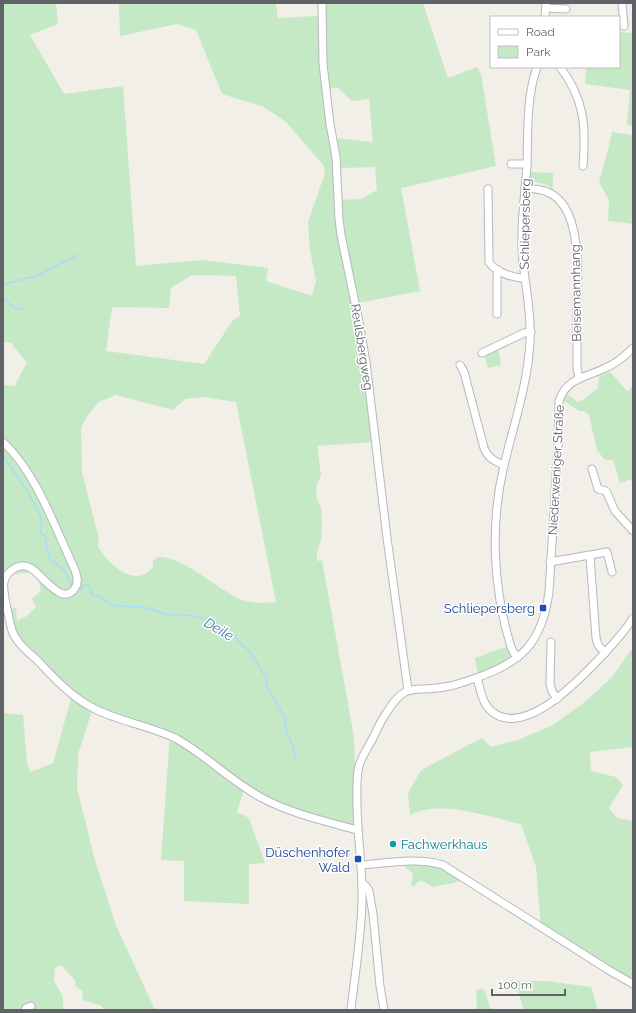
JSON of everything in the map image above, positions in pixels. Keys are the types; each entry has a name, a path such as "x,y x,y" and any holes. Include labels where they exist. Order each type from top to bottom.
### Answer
{"street":[{"name":"Reulsbergweg","path":"322,3 323,64 330,124 336,157 340,235 366,362 387,538 408,690"},
{"path":"622,3 624,26"},
{"path":"545,16 546,6 566,9"},
{"name":"Schliepersberg","path":"518,657 511,647 500,603 496,556 497,504 504,465 528,365 530,332 529,304 524,278 522,248 529,107 532,81 537,68"},
{"path":"561,68 582,108 585,127 583,166"},
{"name":"Schliepersberg","path":"511,164 527,164"},
{"name":"Beisemannhang","path":"525,188 540,190 553,195 564,206 570,220 577,251 578,267 577,368 579,378"},
{"path":"488,189 489,262 492,267 498,270 519,278 524,278"},
{"path":"497,314 498,270"},
{"path":"482,352 524,333 530,332"},
{"name":"Niederweniger Straße","path":"408,690 414,688 442,688 498,670 518,657 534,639 544,619 549,592 558,446 559,401 566,388 579,378 608,367 633,348"},
{"path":"460,365 464,372 487,455 491,459 504,465"},
{"path":"3,442 15,455 38,490 75,570 78,580 73,591 69,594 64,594 29,567 19,566 10,572 5,579 4,587 11,628 18,641 64,688 83,703 100,711 163,732 177,739 256,795 279,807 358,830"},
{"path":"592,469 598,489 606,491 615,511 633,530"},
{"path":"550,562 607,552 612,572"},
{"path":"590,556 596,638 604,653"},
{"path":"477,678 484,702 495,714 510,718 536,712 557,699 573,686 622,633 633,618"},
{"path":"551,642 547,651 551,687 557,699"},
{"path":"350,1010 360,920 362,883 358,830 357,780 360,763 389,709 396,700 408,690"},
{"path":"361,865 417,861 443,865 633,984"},
{"path":"362,883 369,891 373,914 380,986 384,1010"}],"green space":[{"path":"3,3 56,3 58,24 30,35 64,94 123,86 136,266 202,260 268,268 266,281 312,296 316,281 310,250 308,222 325,173 324,166 286,122 264,107 222,94 196,30 177,24 120,36 119,3 276,3 278,18 318,16 320,69 334,154 337,220 355,312 372,442 317,446 321,475 317,485 316,496 321,508 322,526 321,540 317,552 317,561 322,560 354,737 354,822 351,826 303,815 245,787 237,812 249,818 265,863 249,864 249,904 184,901 184,861 161,860 170,735 93,708 78,754 77,788 95,861 117,928 155,1010 103,1010 102,1006 83,1000 82,990 76,987 75,980 61,965 55,967 54,981 63,997 63,1010 3,1010 3,713 23,715 27,764 31,772 53,763 73,692 36,657 16,634 10,609 16,608 17,621 27,616 36,607 32,599 41,591 39,582 31,572 17,574 5,572 3,565 3,385 15,386 27,363 11,343 3,342","holes":["192,275 236,276 240,316 233,320 204,364 106,351 112,307 169,308 171,288","116,395 173,410 185,399 203,397 236,402 276,602 262,603 244,601 230,594 189,567 167,558 157,557 153,561 153,567 146,573 138,576 123,572 115,567 103,554 98,547 99,539 82,472 81,427 88,415 99,402"]},
{"path":"325,3 423,3 448,78 477,67 481,74 496,166 401,188 420,291 358,303 343,237 339,200 361,199 377,190 375,167 338,168 335,138 373,142 369,99 352,101 337,87 327,90"},
{"path":"620,32 633,33 633,126 627,125 630,90 585,84 586,68 620,68"},
{"path":"612,132 633,135 633,224 608,221 609,200 599,182"},
{"path":"531,172 553,173 553,190 548,185 530,181"},
{"path":"498,348 501,365 488,368 484,354"},
{"path":"610,372 627,391 633,386 633,485 631,479 620,483 613,460 605,460 597,450 589,415 584,411 579,411 564,401 568,394 577,402 583,400 598,388 599,377"},
{"path":"508,647 510,658 507,662 478,674 475,658 495,650"},
{"path":"633,649 633,747 590,752 591,771 616,777 623,785 609,808 617,818 633,821 633,985 541,928 536,867 521,824 480,814 450,809 422,811 410,815 408,793 421,770 482,738 491,747 518,740 553,725 586,701 612,677"},
{"path":"403,862 440,864 462,881 433,887 425,882 419,881 414,886 411,885 413,873 404,866"},
{"path":"515,981 547,981 591,987 598,1010 524,1010"},
{"path":"482,988 485,991 491,1010 477,1010 476,991"}],"waterway":[{"path":"3,284 37,276 78,255"},
{"path":"3,298 15,308 22,309"},
{"name":"Deile","path":"3,456 24,486 40,514 42,523 40,528 41,534 45,536 49,558 64,570 72,585"},
{"name":"Deile","path":"81,590 84,585 89,585 92,595 102,597 110,604 149,608 169,615 202,618 235,635 240,643 252,654 266,676 266,684 284,716 287,732 293,746 295,759"}],"place":[{"name":"Schliepersberg","path":"543,608"},
{"name":"Fachwerkhaus","path":"393,844"},
{"name":"Düschenhofer Wald","path":"358,859"}]}
